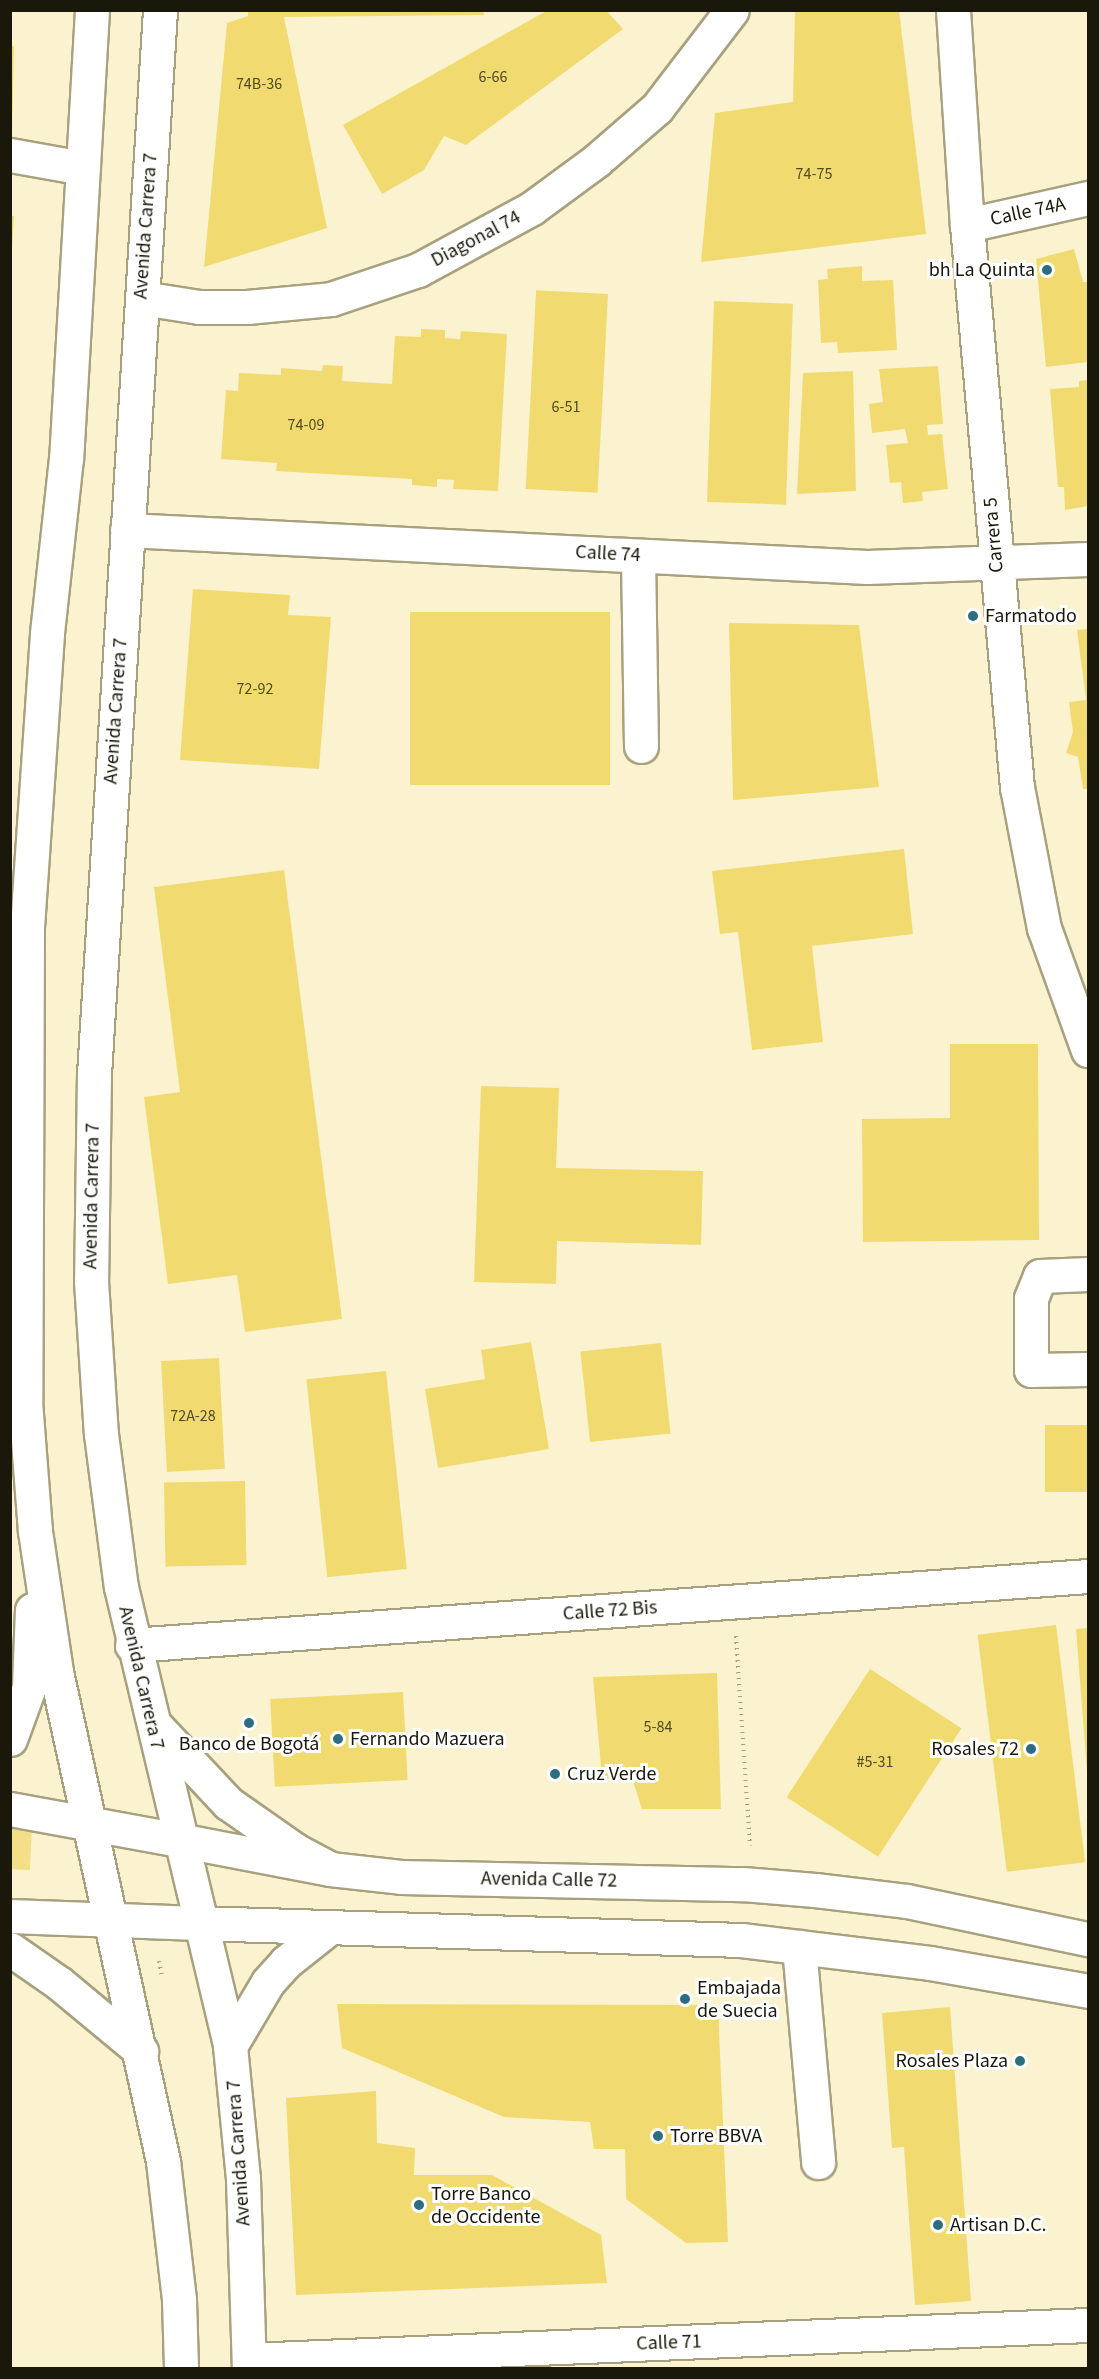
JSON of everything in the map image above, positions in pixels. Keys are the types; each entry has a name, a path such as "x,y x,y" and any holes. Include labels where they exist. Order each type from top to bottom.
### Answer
{"street":[{"path":"92,10 66,458 33,805 18,1024 25,1401 35,1531 56,1672 141,2051 168,2194 181,2368"},
{"name":"Avenida Carrera 7","path":"160,10 94,1073 91,1246 102,1445 132,1645 198,1923 230,2046 243,2179 249,2364"},
{"name":"Diagonal 74","path":"142,298 199,307 247,308 332,299 417,270 532,208 597,160 657,108 732,10"},
{"name":"Carrera 5","path":"953,10 967,225 1017,787 1044,928 1089,1050"},
{"path":"10,155 83,168"},
{"name":"Calle 74A","path":"967,225 1089,198"},
{"name":"Calle 74","path":"127,531 867,567 996,565 1089,559"},
{"path":"638,556 641,746"},
{"path":"1089,1274 1040,1276 1031,1298 1031,1370 1089,1369"},
{"path":"10,1739 29,1687 35,1531"},
{"name":"Calle 72 Bis","path":"132,1645 1089,1576"},
{"path":"149,1719 173,1749 228,1803 295,1850 330,1869"},
{"name":"Avenida Calle 72","path":"10,1809 90,1822 330,1869 401,1876 743,1884 815,1890 907,1901 1089,1939"},
{"path":"10,1916 329,1928 680,1936 799,1947 930,1963 1089,1991"},
{"path":"230,2046 268,1982 306,1944 329,1928"},
{"path":"799,1947 818,2162"},
{"path":"10,1949 59,1983 141,2051"},
{"name":"Calle 71","path":"249,2364 1089,2325"}],"path":[{"path":"733,1602 750,1846"}],"shaded area":[{"path":"10,1827 32,1828 30,1870 10,1869"}],"building":[{"path":"248,10 483,10 484,15 284,17 327,228 204,267 227,23 248,16"},
{"path":"548,10 606,10 623,29 466,145 444,136 424,170 382,194 343,125"},
{"path":"795,10 899,10 926,234 701,262 715,113 793,102"},
{"path":"10,46 14,46 12,137 10,137"},
{"path":"10,216 14,216 12,247 10,247"},
{"path":"1074,249 1083,282 1088,282 1088,362 1046,367 1036,259"},
{"path":"862,266 862,281 893,280 897,350 838,353 837,342 821,343 818,280 828,279 827,269"},
{"path":"536,290 608,294 598,493 526,489"},
{"path":"714,301 793,304 786,505 707,502"},
{"path":"421,329 445,330 445,338 460,339 461,331 507,334 498,491 453,489 454,480 437,479 437,487 412,485 412,479 276,471 277,463 221,459 226,390 238,391 239,373 281,375 281,368 322,371 323,365 343,366 342,381 392,384 395,336 421,337"},
{"path":"938,366 943,424 927,425 928,435 942,434 948,489 922,492 923,501 903,503 901,482 890,483 886,445 908,443 905,429 872,433 869,404 883,402 879,369"},
{"path":"853,371 856,491 797,494 803,373"},
{"path":"1088,380 1088,506 1065,510 1064,487 1058,487 1050,389 1079,387 1079,381"},
{"path":"193,589 290,595 288,615 331,617 319,769 180,760"},
{"path":"410,612 610,612 610,785 410,785"},
{"path":"729,623 859,625 879,787 733,800"},
{"path":"1088,629 1088,789 1083,789 1078,757 1066,753 1073,732 1069,702 1086,700 1077,630"},
{"path":"904,849 913,934 812,946 823,1042 752,1050 738,932 720,934 712,871"},
{"path":"284,870 342,1319 245,1332 237,1275 168,1284 144,1097 180,1092 154,887"},
{"path":"950,1044 1038,1044 1039,1240 863,1242 862,1119 950,1118"},
{"path":"481,1086 559,1088 556,1168 703,1171 701,1245 557,1241 556,1284 474,1282"},
{"path":"531,1342 549,1449 438,1468 425,1389 485,1379 481,1350"},
{"path":"661,1343 671,1434 590,1442 580,1351"},
{"path":"219,1358 225,1469 167,1472 161,1361"},
{"path":"386,1371 407,1569 327,1577 306,1379"},
{"path":"1045,1425 1088,1425 1088,1492 1045,1492"},
{"path":"245,1481 246,1565 165,1566 164,1482"},
{"name":"Rosales 72","path":"1056,1625 1085,1862 1007,1872 978,1635"},
{"path":"1088,1628 1088,1772 1087,1772 1076,1629"},
{"path":"870,1669 961,1728 878,1857 787,1797"},
{"path":"717,1673 721,1809 642,1809 633,1781 602,1778 593,1677"},
{"name":"Fernando Mazuera","path":"403,1692 408,1780 275,1787 270,1699"},
{"name":"Torre BBVA","path":"337,2004 718,2005 728,2242 686,2243 626,2199 625,2149 594,2149 590,2122 504,2117 342,2048"},
{"name":"Artisan D.C.","path":"950,2007 971,2301 915,2305 904,2147 892,2148 882,2013"},
{"name":"Torre Banco de Occidente","path":"376,2091 377,2143 415,2148 414,2175 492,2175 601,2235 607,2283 296,2295 286,2098"}],"place":[{"name":"bh La Quinta","path":"1047,270"},
{"name":"Farmatodo","path":"973,616"},
{"name":"Banco de Bogotá","path":"249,1723"},
{"name":"Fernando Mazuera","path":"338,1739"},
{"name":"Rosales 72","path":"1031,1749"},
{"name":"Cruz Verde","path":"555,1774"},
{"name":"Embajada de Suecia","path":"685,1999"},
{"name":"Rosales Plaza","path":"1020,2061"},
{"name":"Torre BBVA","path":"658,2136"},
{"name":"Torre Banco de Occidente","path":"419,2205"},
{"name":"Artisan D.C.","path":"938,2225"}]}
